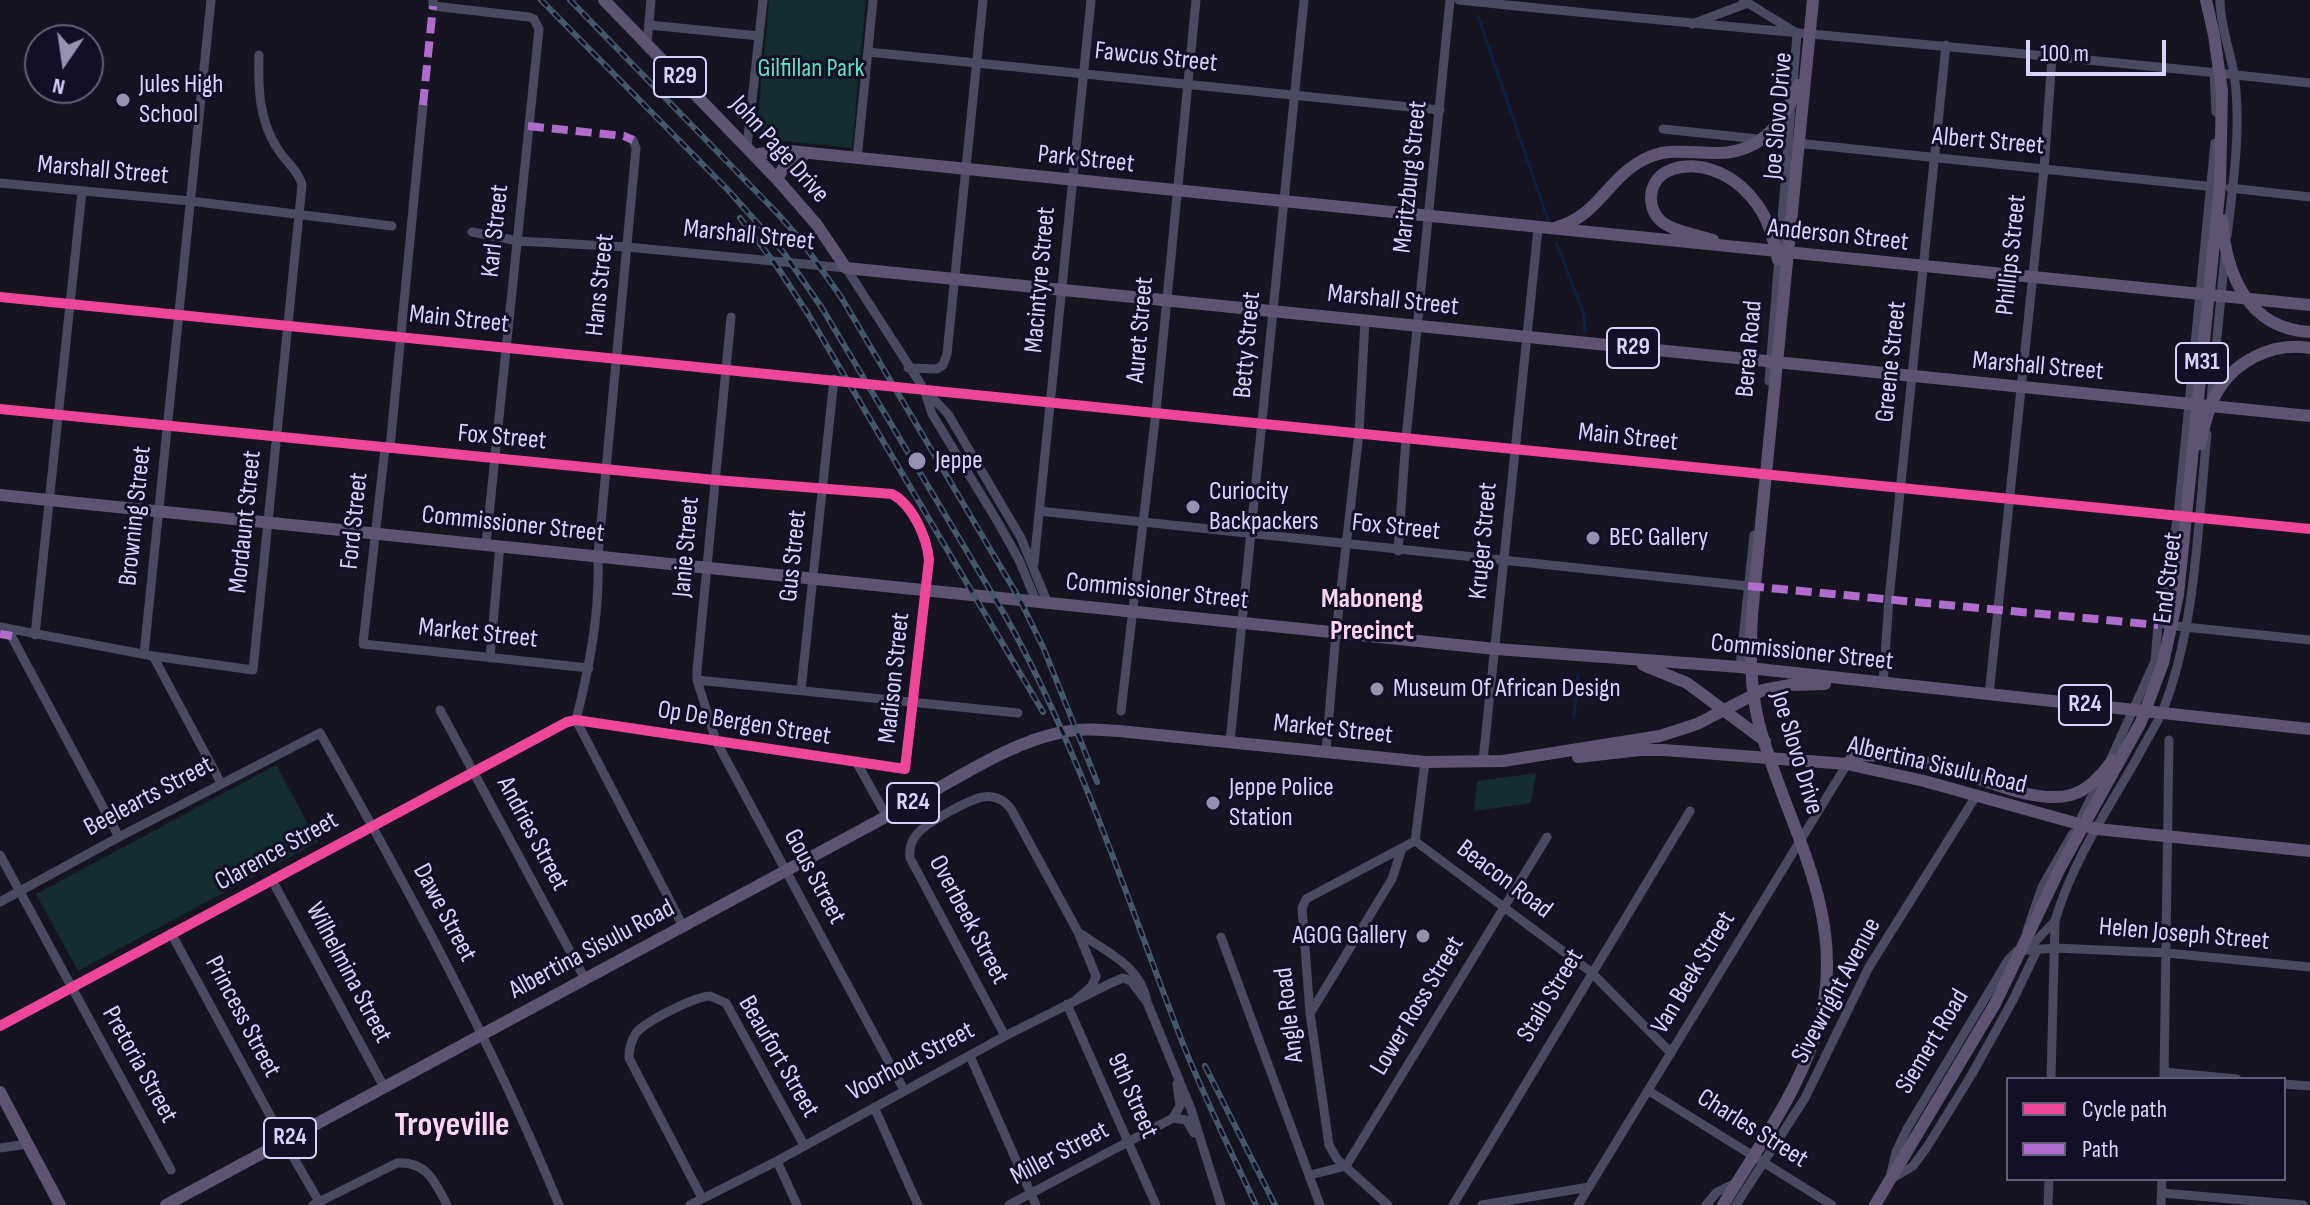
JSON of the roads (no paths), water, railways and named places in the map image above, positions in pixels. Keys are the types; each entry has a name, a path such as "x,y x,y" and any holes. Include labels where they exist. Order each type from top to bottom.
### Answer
{"main road":[{"name":"John Page Drive","path":"604,0 751,150 817,225 846,268"},
{"name":"Joe Slovo Drive","path":"1723,1205 1800,1072 1816,1031 1826,982 1826,940 1819,893 1759,724 1750,671 1752,615 1813,0"},
{"name":"M31","path":"2138,716 2163,663 2171,630 2222,186 2222,91 2208,0"},
{"path":"1542,229 1571,223 1588,212 1620,177 1644,159 1681,151 1728,153 1740,151 1761,140 1787,112 1805,68"},
{"name":"Park Street","path":"751,150 780,150 1361,210"},
{"path":"777,179 787,162 807,154"},
{"path":"1735,247 1661,221 1653,208 1652,191 1659,177 1684,166 1712,170 1739,185 1766,218 1785,290"},
{"path":"2222,186 2224,245 2236,283 2244,296 2265,316 2291,329 2310,332"},
{"name":"Anderson Street","path":"1361,210 2310,305"},
{"name":"Marshall Street","path":"846,268 2310,416"},
{"path":"2189,493 2210,407 2221,386 2241,365 2267,351 2295,346 2310,348"},
{"name":"Commissioner Street","path":"0,495 1496,649 1740,667 1989,695 2138,716 2161,713 2310,729"},
{"path":"1624,659 1676,676 1791,760"},
{"name":"R24","path":"1503,761 1660,736 1697,724 1744,698 1773,687 1860,682"},
{"path":"1847,764 1854,757 1866,755 1937,765 2037,796 2063,796 2085,789 2094,781 2124,747 2138,716"},
{"name":"Siemert Road","path":"1875,1205 1995,1004 2138,716"},
{"name":"Market Street","path":"1042,738 1084,729 1425,762 1503,761"},
{"name":"Albertina Sisulu Road","path":"166,1205 1000,756 1042,738"},
{"name":"Albertina Sisulu Road","path":"1503,761 1537,763 1640,750 1847,764 1924,781 2097,829 2310,851"},
{"path":"0,1092 60,1205"}],"street":[{"name":"Browning Street","path":"149,655 158,510 211,0"},
{"path":"647,43 651,0"},
{"path":"751,150 763,0"},
{"path":"857,159 873,0"},
{"path":"908,368 932,371 940,368 946,360 983,0"},
{"name":"Macintyre Street","path":"1034,563 1091,0"},
{"name":"Auret Street","path":"1121,711 1156,412 1196,0"},
{"name":"Betty Street","path":"1230,742 1304,0"},
{"name":"Maritzburg Street","path":"1398,551 1406,438 1450,0"},
{"path":"1459,0 1688,25 1946,45 2310,83"},
{"name":"End Street","path":"2097,829 2161,713 2174,678 2186,626 2221,296 2222,186 2208,0"},
{"name":"End Street","path":"2030,949 2028,923 2037,899 2138,716 2155,661 2158,625 2178,515 2201,294 2236,127 2234,75 2221,22 2220,0"},
{"path":"1688,25 1745,2 1797,34"},
{"name":"Karl Street","path":"433,3 518,15 534,19 539,29 486,544"},
{"path":"649,25 759,36"},
{"name":"Berea Road","path":"1740,667 1761,474 1797,34"},
{"name":"Greene Street","path":"1883,684 1946,45"},
{"name":"Fawcus Street","path":"868,52 1440,110"},
{"name":"Mordaunt Street","path":"149,655 253,670 302,185 300,177 277,150 267,132 262,114 259,55"},
{"name":"Phillips Street","path":"1989,695 2044,169 2052,58"},
{"name":"Ford Street","path":"363,644 385,448 390,448 423,105"},
{"name":"Albert Street","path":"1663,129 2310,197"},
{"name":"Hans Street","path":"576,720 589,668 598,608 598,555 636,148 633,140"},
{"name":"Marshall Street","path":"0,183 190,201 392,226"},
{"path":"35,635 82,191"},
{"name":"Kruger Street","path":"1483,761 1515,449 1542,229"},
{"name":"Marshall Street","path":"472,232 518,241 627,247 846,268"},
{"name":"John Page Drive","path":"846,268 1019,560 1038,603"},
{"name":"Main Street","path":"0,297 2310,529"},
{"name":"Janie Street","path":"697,680 731,317"},
{"path":"1326,751 1359,433 1365,320"},
{"name":"Gus Street","path":"801,690 837,380"},
{"name":"John Page Drive","path":"919,389 948,414 1021,538 1034,563 1038,603"},
{"name":"Fox Street","path":"0,409 494,460 892,494 903,501 926,540 929,560 927,591"},
{"name":"Fox Street","path":"1039,511 1748,586"},
{"path":"490,658 500,545"},
{"name":"Madison Street","path":"905,769 927,591"},
{"path":"2158,625 2310,640"},
{"path":"4,628 149,655 221,783"},
{"path":"4,628 119,837"},
{"name":"Market Street","path":"363,644 589,668"},
{"path":"697,680 1018,713"},
{"name":"Gous Street","path":"697,680 716,741 904,1090"},
{"name":"Andries Street","path":"440,710 585,979"},
{"path":"576,720 683,926"},
{"name":"Op De Bergen Street","path":"576,720 905,769"},
{"name":"Clarence Street","path":"0,1026 372,825 576,720"},
{"name":"Beelearts Street","path":"0,902 320,733"},
{"name":"Dawe Street","path":"320,733 483,1035 521,1113 559,1205"},
{"path":"2169,740 2164,1075 2200,1077"},
{"path":"1310,1013 1392,879 1402,848 1415,841 1425,762"},
{"path":"857,763 887,817"},
{"name":"Van Beek Street","path":"1578,1205 1847,764"},
{"name":"Overbeek Street","path":"1005,1036 915,870 910,851 914,839 923,828 973,800 986,796 1006,803 1078,932"},
{"name":"Sivewright Avenue","path":"1736,1205 1818,1074 1869,967 1976,796"},
{"name":"Staib Street","path":"1453,1205 1690,811"},
{"path":"2051,1077 2055,921 2070,877 2097,829"},
{"name":"Lower Ross Street","path":"1346,1166 1547,837"},
{"name":"Beacon Road","path":"1415,841 1591,972 1671,1053"},
{"name":"Angle Road","path":"1388,1205 1334,1155 1329,1145 1310,1013 1302,908 1306,899 1402,848"},
{"name":"Pretoria Street","path":"0,855 171,1170"},
{"name":"Wilhelmina Street","path":"272,880 384,1087"},
{"path":"2030,949 2055,921"},
{"path":"1078,932 1134,971 1143,983 1147,1002 1175,1074 1180,1101 1173,1118 1182,1118 1191,1126 1219,1205"},
{"path":"1071,1002 1092,986 1096,976 1078,932"},
{"name":"Princess Street","path":"171,933 318,1204"},
{"path":"1221,937 1320,1205"},
{"path":"2030,949 2055,948"},
{"name":"Helen Joseph Street","path":"2055,948 2167,953 2310,967"},
{"name":"Siemert Road","path":"1890,1180 1896,1152 1907,1129 2008,960 2017,951 2030,949"},
{"name":"Siemert Road","path":"1890,1180 1913,1166 1935,1135 1986,1049 2030,949"},
{"name":"Voorhout Street","path":"690,1205 1005,1036 1123,978 1131,981 1147,1002"},
{"name":"Beaufort Street","path":"702,1198 631,1063 631,1043 645,1025 699,997 719,998 726,1003 804,1145"},
{"name":"9th Street","path":"1071,1002 1156,1205"},
{"path":"970,1056 1036,1205"},
{"path":"1175,1074 1191,1109 1219,1205"},
{"path":"2286,1084 2310,1086"},
{"name":"Charles Street","path":"1649,1091 1832,1205"},
{"path":"874,1107 918,1205"},
{"name":"Miller Street","path":"1009,1205 1173,1118"},
{"path":"0,1148 27,1144"},
{"path":"777,1161 797,1205"},
{"path":"318,1204 397,1163 405,1162 430,1173 447,1205"},
{"path":"1310,1175 1346,1166"},
{"path":"1706,1205 1717,1192 1755,1175"},
{"path":"2048,1205 2049,1181"},
{"path":"2161,1205 2162,1181"},
{"path":"1482,1205 1589,1187"},
{"path":"2162,1193 2303,1205"}],"waterway":[{"path":"1478,16 1548,220"},
{"path":"1557,244 1584,315 1585,332"},
{"path":"1574,717 1578,674"}],"railway":[{"path":"541,0 728,190 784,253 822,308 1006,617 1033,668 1080,773 1183,1044 1256,1205"},
{"path":"570,0 777,213 800,239 841,297 1019,598 1043,647 1097,782"},
{"path":"740,218 808,314 1043,712"},
{"path":"1205,1066 1275,1205"}],"place":[{"name":"Jules High School","path":"123,100"},
{"name":"Jeppe","path":"917,461"},
{"name":"Curiocity Backpackers","path":"1193,507"},
{"name":"BEC Gallery","path":"1593,538"},
{"name":"Museum Of African Design","path":"1377,689"},
{"name":"Jeppe Police Station","path":"1213,803"},
{"name":"AGOG Gallery","path":"1423,936"}],"district":[{"name":"Maboneng Precinct","path":"1372,616"},
{"name":"Troyeville","path":"452,1126"}],"park label":[{"name":"Gilfillan Park","path":"811,69"}]}
